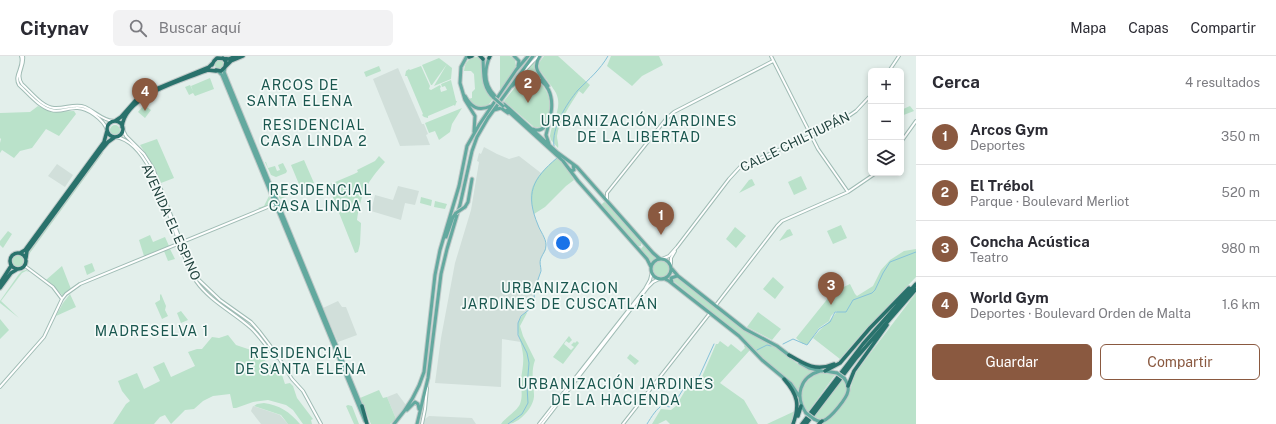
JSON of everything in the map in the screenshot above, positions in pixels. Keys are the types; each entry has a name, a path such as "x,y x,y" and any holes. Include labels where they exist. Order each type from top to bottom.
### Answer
{"highway":[{"path":"0,283 11,266 11,258 14,254 25,250 104,142 108,125 121,117 139,97 209,67 216,58 229,59 236,56"},
{"path":"0,288 11,273 25,266 26,253 102,149 108,142 121,134 124,119 134,106 145,96 157,89 208,70 222,70 230,62 243,56"},
{"path":"222,58 226,62 225,67"},
{"path":"212,63 213,67 217,71"},
{"path":"114,121 119,123 122,128"},
{"path":"107,131 110,135 116,137"},
{"path":"20,253 26,258"},
{"path":"11,266 17,270"},
{"path":"823,371 836,365 846,356 875,323 916,283"},
{"path":"802,424 863,344 916,283"},
{"path":"848,386 854,371 885,327 916,290"},
{"path":"806,424 858,357 916,290"},
{"path":"789,355 809,366 821,368 835,364 846,356"},
{"path":"784,380 793,390 797,400 797,411 793,424"},
{"path":"362,406 365,419 368,424"},
{"path":"793,424 798,416 801,406"}],"main road":[{"path":"22,56 24,62 19,76 20,80 22,84 45,104 56,108 76,105 85,107 103,119 114,121"},
{"path":"22,56 17,81 19,85 37,101 46,108 54,111 76,108 86,111 102,122 107,131"},
{"path":"514,56 519,61 516,70"},
{"path":"394,424 416,392 424,372 435,275 440,250 459,186 465,155 473,134 516,70 528,56"},
{"path":"422,424 444,261 460,205 472,151 480,132 493,111 533,56"},
{"path":"515,80 539,56"},
{"path":"539,56 536,62 536,68 551,90 554,100 553,111 546,132 546,138 550,146"},
{"path":"771,56 818,149 848,192"},
{"path":"891,68 900,56"},
{"path":"468,57 460,67 462,93 469,105 473,108 483,109 492,105"},
{"path":"482,57 484,84 488,92 583,173 655,256 668,261 677,276 745,329 777,346 807,367 837,373 844,378 848,386 847,395 831,417 821,422 806,413 801,406 799,396 793,386 762,360 739,336 710,312 664,278"},
{"path":"490,57 486,69 486,80 495,97"},
{"path":"602,195 607,193 666,119 674,112 774,61"},
{"path":"225,67 224,72 314,298 324,315 334,344 341,355 368,424"},
{"path":"217,71 222,75 270,191 283,215 330,335 368,424"},
{"path":"505,93 519,80 527,78 539,80 546,86 551,95 552,106 545,128 538,130 528,125"},
{"name":"CALLE CHILTIUPÁN","path":"671,267 671,258 677,247 729,179 740,167 837,124 849,117 868,98"},
{"path":"504,105 530,131"},
{"path":"493,111 500,107 503,108 559,157 576,179 647,259 652,272 655,277 659,279"},
{"path":"473,108 475,118 473,134"},
{"path":"902,140 916,121"},
{"name":"AVENIDA EL ESPINO","path":"122,128 126,136 144,154 153,168 180,243"},
{"name":"AVENIDA EL ESPINO","path":"116,137 125,139 131,144 140,153 150,169 193,272 199,280 220,300 251,322 275,352 292,379 303,391 321,424"},
{"path":"568,169 572,171 574,170 573,164"},
{"path":"576,179 576,172 583,173"},
{"path":"716,306 782,221 848,192 872,176"},
{"path":"440,250 454,215 467,205 472,179"},
{"path":"607,193 608,202"},
{"path":"0,387 44,337 62,298 80,284 276,203"},
{"path":"634,244 641,247 641,240"},
{"name":"CALLE CHILTIUPÁN","path":"663,259 677,247"},
{"path":"651,267 654,261 663,259"},
{"path":"25,266 53,287 62,298"},
{"path":"540,424 648,287 653,282 670,274 671,267"},
{"path":"540,424 645,289 649,283 652,272"},
{"path":"672,283 672,278 677,276"},
{"path":"623,424 710,312"},
{"path":"799,396 802,386 807,379 813,374 823,371"},
{"path":"417,424 428,378"},
{"path":"399,417 415,402 418,404 420,413"}],"shaded area":[{"path":"398,68 422,124 424,124 430,145 400,146 373,79"},
{"path":"484,147 509,159 519,156 541,173 534,184 531,201 536,220 546,242 546,250 541,257 541,268 535,289 534,302 530,309 521,316 518,335 521,342 502,339 501,387 435,383 441,338 455,263 471,210 479,162 477,161 479,153 481,154"},
{"path":"57,164 73,175 65,187 48,176"},
{"path":"398,186 419,191 415,205 405,203 401,220 371,211 375,195 393,200"},
{"path":"338,301 342,307 346,307 357,335 338,342 323,308"},
{"path":"397,393 406,405 396,419 387,397"},
{"path":"253,406 280,415 288,424 261,424 251,411"},
{"path":"429,416 472,418 476,424 424,424 425,419"}],"green space":[{"path":"500,56 510,56 515,59 516,67 500,90"},
{"path":"530,56 532,56 500,99 498,98"},
{"path":"544,56 558,56 590,85 583,94 579,91 563,118 557,136 558,148 551,140 550,136 558,109 558,99 556,93 538,67"},
{"path":"611,56 659,56 663,65 642,76 632,86 607,66"},
{"path":"478,57 481,59 484,84 493,98 488,105 474,107 468,99 472,98 472,92 475,89 474,74 471,71 464,71 465,65 468,61 472,58"},
{"path":"439,58 447,64 431,85 422,65"},
{"path":"219,59 224,64 219,69 214,64"},
{"path":"536,59 534,68 542,79 529,76 519,79"},
{"path":"447,64 452,68 451,79 434,86"},
{"path":"379,66 381,71 366,77 364,72"},
{"path":"421,66 430,86 429,89 431,90 440,85 441,92 447,90 445,86 442,87 441,84 451,80 457,101 455,106 454,105 428,116 428,118 422,115 423,114 407,76 405,76 406,71 409,69 410,70"},
{"path":"210,78 214,89 195,96 193,93 189,95 185,87 190,85 193,91 191,86"},
{"path":"525,81 538,82 543,86 549,97 549,118 542,128 534,127 504,101 517,85"},
{"path":"144,105 151,110 145,118 138,112"},
{"path":"38,106 51,112 74,111 76,114 59,136 46,129 32,148 20,151 14,158 2,150 0,153 0,113 30,112"},
{"path":"910,106 914,111 904,115 904,109"},
{"path":"462,108 452,124 450,132 439,140 435,131 429,133 425,123"},
{"path":"113,125 117,125 119,126 119,134 113,135 110,132 110,128"},
{"path":"157,139 174,178 161,183 155,168 140,145"},
{"path":"102,152 103,153 27,257 28,254"},
{"path":"379,156 385,162 369,182 363,195 357,220 361,223 360,244 358,252 355,253 328,185 358,172 357,170 375,161"},
{"path":"557,158 562,161 574,180 545,207 534,214 531,203 532,188 538,176"},
{"path":"304,160 314,183 301,189 291,165"},
{"path":"265,162 268,168 275,166 277,171 280,170 278,165 283,163 287,171 286,173 276,177 271,175"},
{"path":"801,176 807,189 794,195 788,182"},
{"path":"752,179 755,185 739,193 749,180"},
{"path":"265,186 272,203 260,209 258,208 264,206 269,196"},
{"path":"275,186 280,196 296,189 298,192 280,199"},
{"path":"421,197 432,200 431,206 420,203"},
{"path":"435,201 447,204 445,209 434,207"},
{"path":"604,202 607,203 641,242 641,246 638,246 602,207"},
{"path":"841,225 847,238 833,244 827,231"},
{"path":"735,227 746,236 736,248 726,239"},
{"path":"790,229 793,235 779,241 787,230"},
{"path":"8,231 12,234 3,248 0,245 0,241"},
{"path":"150,235 153,242 165,237 169,246 144,256 139,240"},
{"path":"644,245 657,258 651,265 640,250"},
{"path":"170,249 175,259 168,261 164,251"},
{"path":"916,249 916,277 865,330 840,359 813,338 829,321 819,328 808,344 803,344 796,338 833,292 850,284 857,296 873,286 881,270 890,260 904,251","holes":["837,311 829,321 835,312"]},
{"path":"18,255 22,257 24,261 22,265 18,267 14,265 12,261 14,257"},
{"path":"658,261 664,261 669,266 667,275 664,277 658,277 653,272 653,266"},
{"path":"92,263 95,271 87,275 84,266"},
{"path":"62,266 71,289 63,296 46,280"},
{"path":"26,270 30,272 26,271 22,273 1,301 19,318 0,303 0,301 19,274"},
{"path":"675,276 743,329 779,349 799,365 813,371 803,380 798,390 790,381 762,359 739,334 672,280"},
{"path":"773,277 784,287 775,299 763,289"},
{"path":"916,293 916,424 821,424 841,407 847,398 856,372"},
{"path":"70,294 76,307 56,316 63,303"},
{"path":"161,294 168,316 162,319 155,303 160,300"},
{"path":"181,311 188,320 181,323 177,313"},
{"path":"526,312 527,313 520,326 523,336 535,360 533,372 533,403 528,411 517,421 509,424 501,424 516,409 521,401 523,358 518,327 521,317"},
{"path":"758,312 781,329 772,340 747,327"},
{"path":"0,319 9,330 0,339"},
{"path":"228,335 236,345 254,351 282,375 285,384 290,383 293,386 297,398 313,419 311,420 312,424 303,424 293,410 286,405 268,400 253,402 233,408 230,394 213,396 203,401 194,409 185,410 171,424 165,415 160,417 154,424 113,424 126,404 130,401 122,391 118,381 137,373 144,389 160,381 153,367 164,362 171,377 195,366 188,352 202,349 212,337 219,338"},
{"path":"569,336 572,340 569,343 566,341 564,344 571,350 574,347 571,345 574,342 575,343 577,341 579,343 563,364 553,357"},
{"path":"738,336 750,350 720,383 744,400 758,424 670,424 666,420 658,424 652,424 661,409 671,410 676,406 692,379 701,379 716,344 720,341 728,347 731,344 741,352 745,348 745,345"},
{"path":"630,354 639,361 635,365 627,358"},
{"path":"820,372 835,375 808,412 801,400 802,389 809,380"},
{"path":"842,379 846,385 846,389 840,403 826,418 818,419 814,417"},
{"path":"379,390 383,398 387,397 396,419 390,424 371,424 360,398"},
{"path":"264,403 275,405 284,410 300,424 288,424 281,415 254,406"},
{"path":"346,406 352,406 359,424 354,424"},
{"path":"795,411 791,424 767,424"}],"waterway":[{"path":"554,146 557,124 569,102 578,90 598,70 608,56"},
{"path":"533,303 535,288 541,271 540,260 546,245 534,214 532,204 533,188 542,173 557,158"},
{"path":"783,344 793,339 807,345 819,329 830,322 835,312 846,312 853,300 872,293 890,262 916,252"},
{"path":"508,424 522,414 528,403 527,387 529,363 527,353 518,335 518,323 521,316 532,306"},
{"path":"647,424 654,413 661,406 664,404 669,407 674,404 690,378 699,377 714,344"},
{"path":"757,350 767,345 771,346"}],"place":[{"name":"El Trébol","path":"528,103"},
{"name":"World Gym","path":"145,111"},
{"name":"Arcos Gym","path":"661,235"},
{"name":"Concha Acústica","path":"831,305"}],"district":[{"name":"ARCOS DE SANTA ELENA","path":"300,94"},
{"name":"URBANIZACIÓN JARDINES DE LA LIBERTAD","path":"639,130"},
{"name":"RESIDENCIAL CASA LINDA 2","path":"314,134"},
{"name":"RESIDENCIAL CASA LINDA 1","path":"321,198"},
{"name":"URBANIZACION JARDINES DE CUSCATLÁN","path":"560,296"},
{"name":"MADRESELVA 1","path":"152,331"},
{"name":"RESIDENCIAL DE SANTA ELENA","path":"301,362"},
{"name":"URBANIZACIÓN JARDINES DE LA HACIENDA","path":"616,392"}]}
